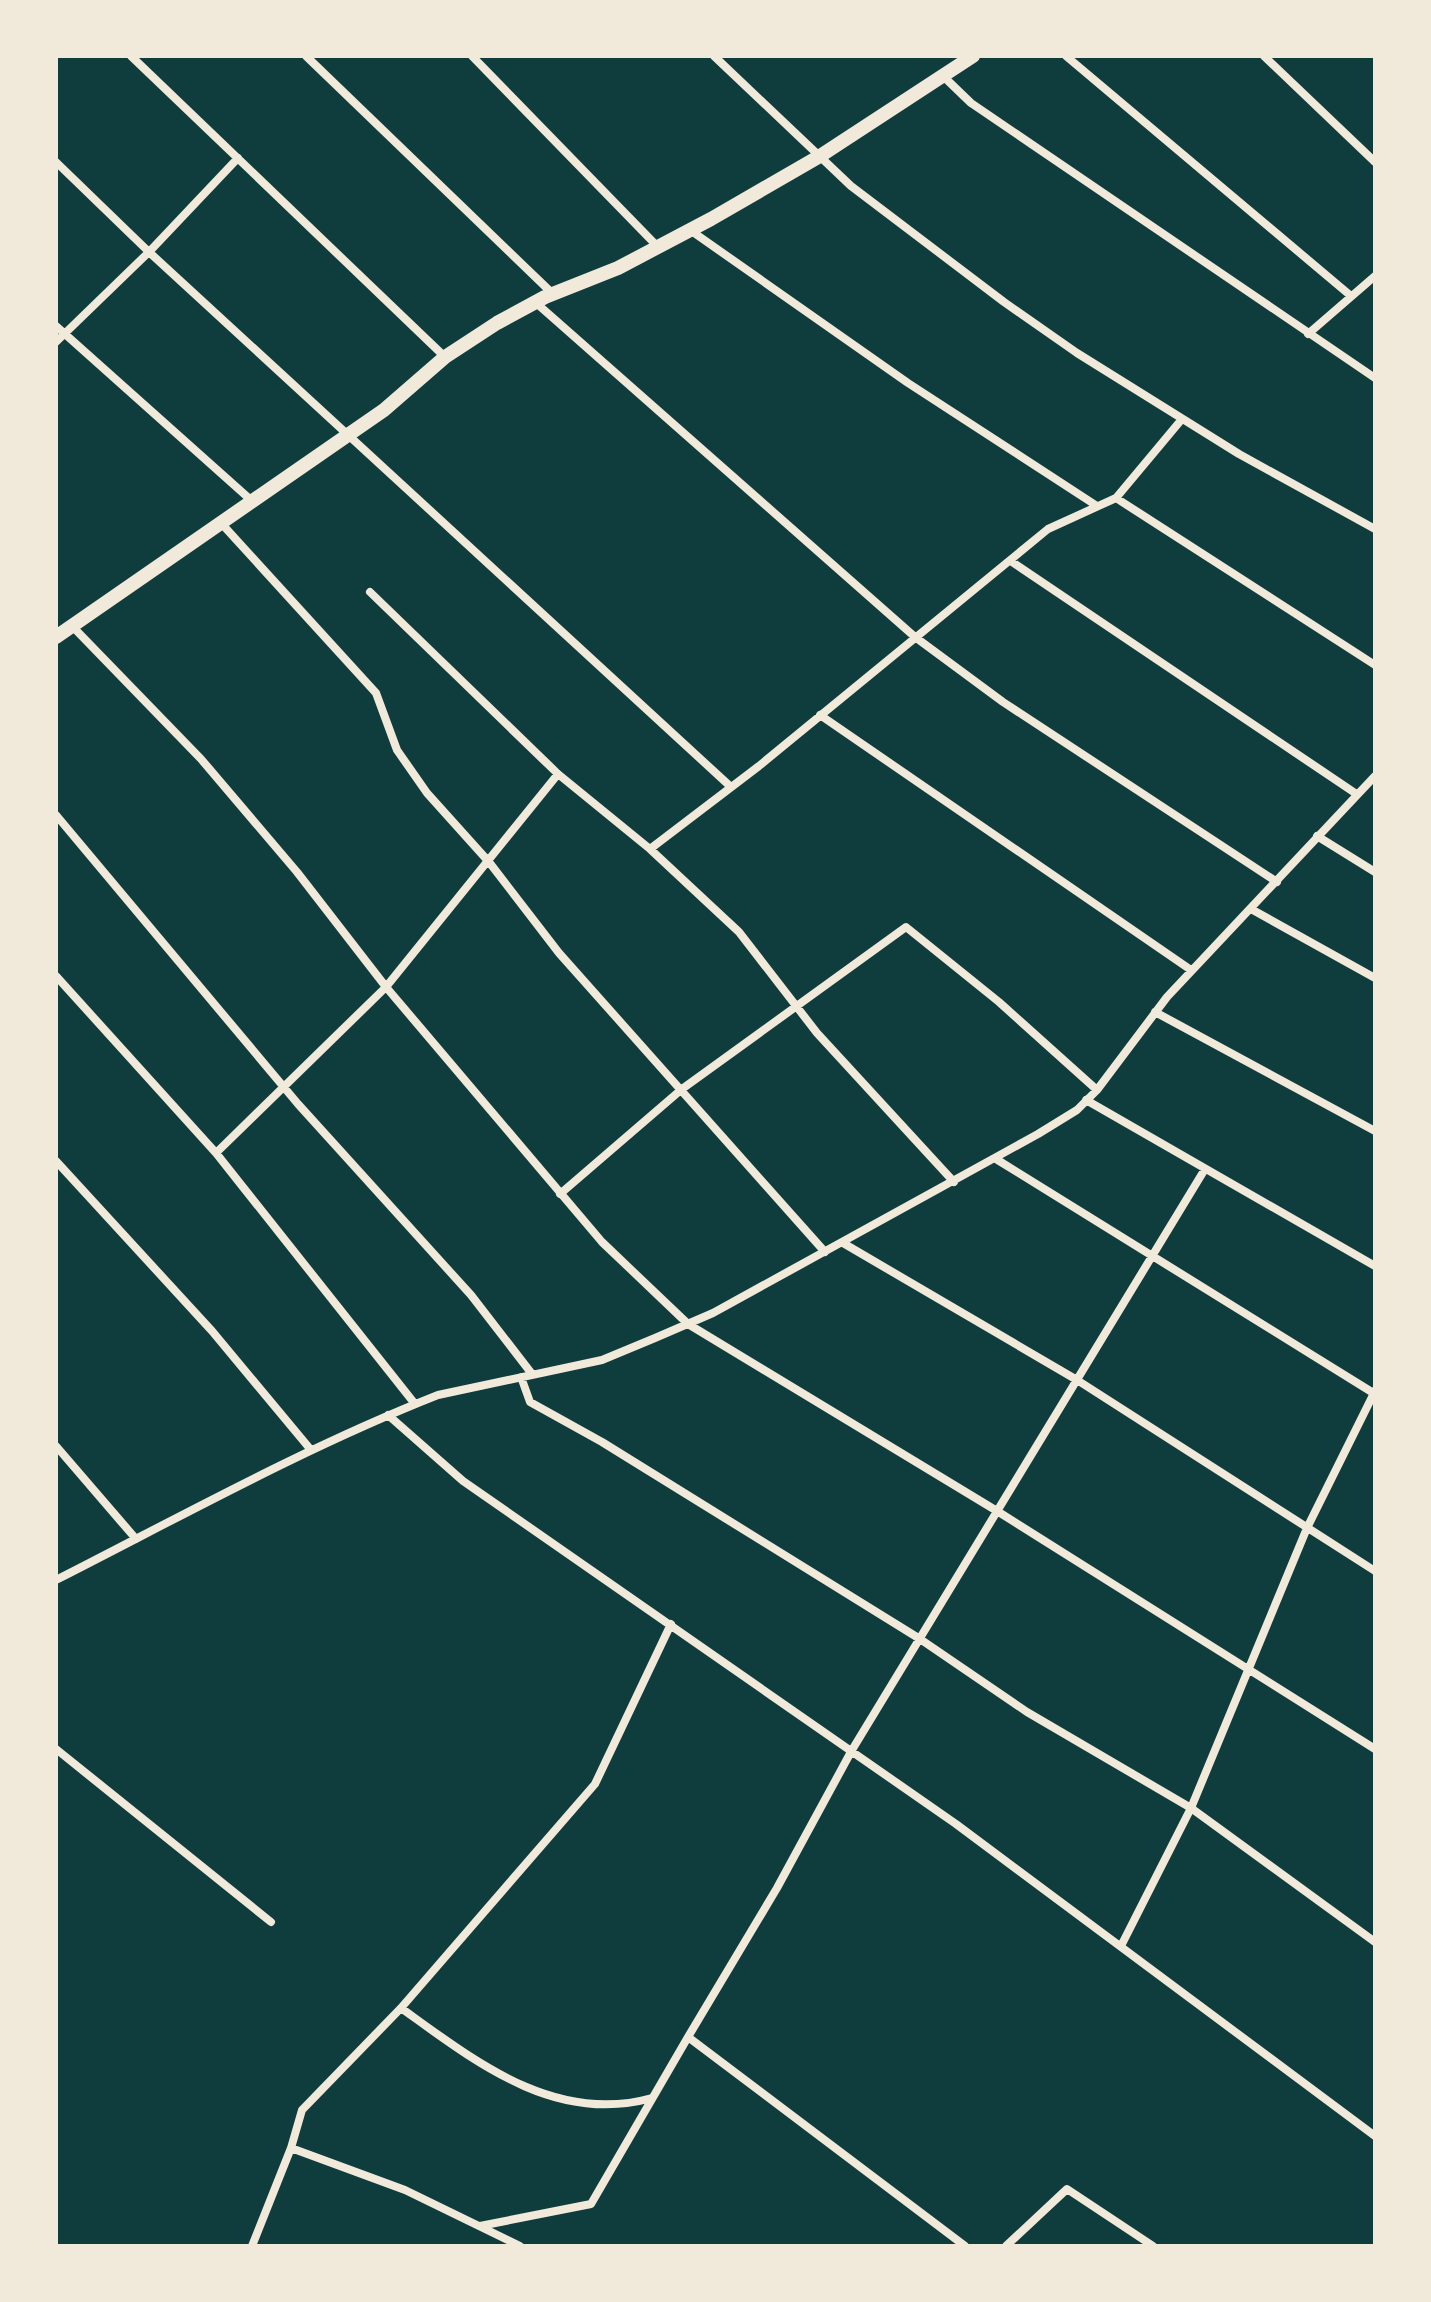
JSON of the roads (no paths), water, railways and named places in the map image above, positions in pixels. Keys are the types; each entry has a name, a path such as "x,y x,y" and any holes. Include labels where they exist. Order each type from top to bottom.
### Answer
{"main road":[{"path":"56,637 384,410 445,357 535,302 658,247 820,156 973,56"}],"street":[{"path":"131,56 445,357"},
{"path":"306,56 553,294"},
{"path":"472,56 658,247"},
{"path":"714,56 851,186 1004,302 1182,419 1375,529"},
{"path":"1066,56 1351,296"},
{"path":"1264,56 1375,162"},
{"path":"943,76 971,103 1375,378"},
{"path":"56,342 149,252 238,158"},
{"path":"56,162 149,252 731,787"},
{"path":"690,230 908,383 1097,506"},
{"path":"1308,334 1375,276"},
{"path":"535,302 915,637 1003,702 1277,882"},
{"path":"56,326 252,501"},
{"path":"650,849 1012,562 1048,529 1116,498 1182,419"},
{"path":"1116,498 1375,665"},
{"path":"221,523 376,693 397,750 427,793 489,862 559,953 825,1252"},
{"path":"1012,562 1355,793"},
{"path":"370,592 558,774 650,849 739,932 797,1007 954,1182"},
{"path":"73,627 201,759 297,872 386,987 602,1242 688,1324 997,1511 1375,1749"},
{"path":"820,715 1191,970"},
{"path":"216,1153 386,987 558,774"},
{"path":"56,1580 311,1450 415,1404 438,1395 602,1360 688,1324 996,1159 1077,1110 1097,1090 1155,1012 1191,970 1277,882 1355,793 1375,776"},
{"path":"56,815 284,1087 471,1295 532,1374"},
{"path":"1317,836 1375,872"},
{"path":"1251,909 1375,978"},
{"path":"560,1194 682,1089 906,927 999,1002 1097,1090"},
{"path":"56,976 216,1153 415,1404"},
{"path":"1155,1012 1375,1131"},
{"path":"1086,1100 1375,1266"},
{"path":"996,1159 1375,1393 1307,1528 1191,1808 1121,1946"},
{"path":"56,1161 212,1331 311,1450"},
{"path":"479,2226 591,2204 777,1888 852,1750 1205,1169"},
{"path":"843,1243 1077,1380 1375,1571"},
{"path":"521,1377 530,1402 602,1442 920,1639 1027,1712 1191,1808 1375,1942"},
{"path":"388,1415 463,1481 852,1750 1375,2136"},
{"path":"56,1446 136,1539"},
{"path":"253,2246 291,2148 302,2110 401,2008 595,1784 671,1624"},
{"path":"56,1749 271,1922"},
{"path":"401,2008 489,2071 554,2098 620,2107 653,2098"},
{"path":"688,2037 965,2246"},
{"path":"291,2148 405,2190 520,2246"},
{"path":"1006,2246 1067,2189 1153,2246"}]}
